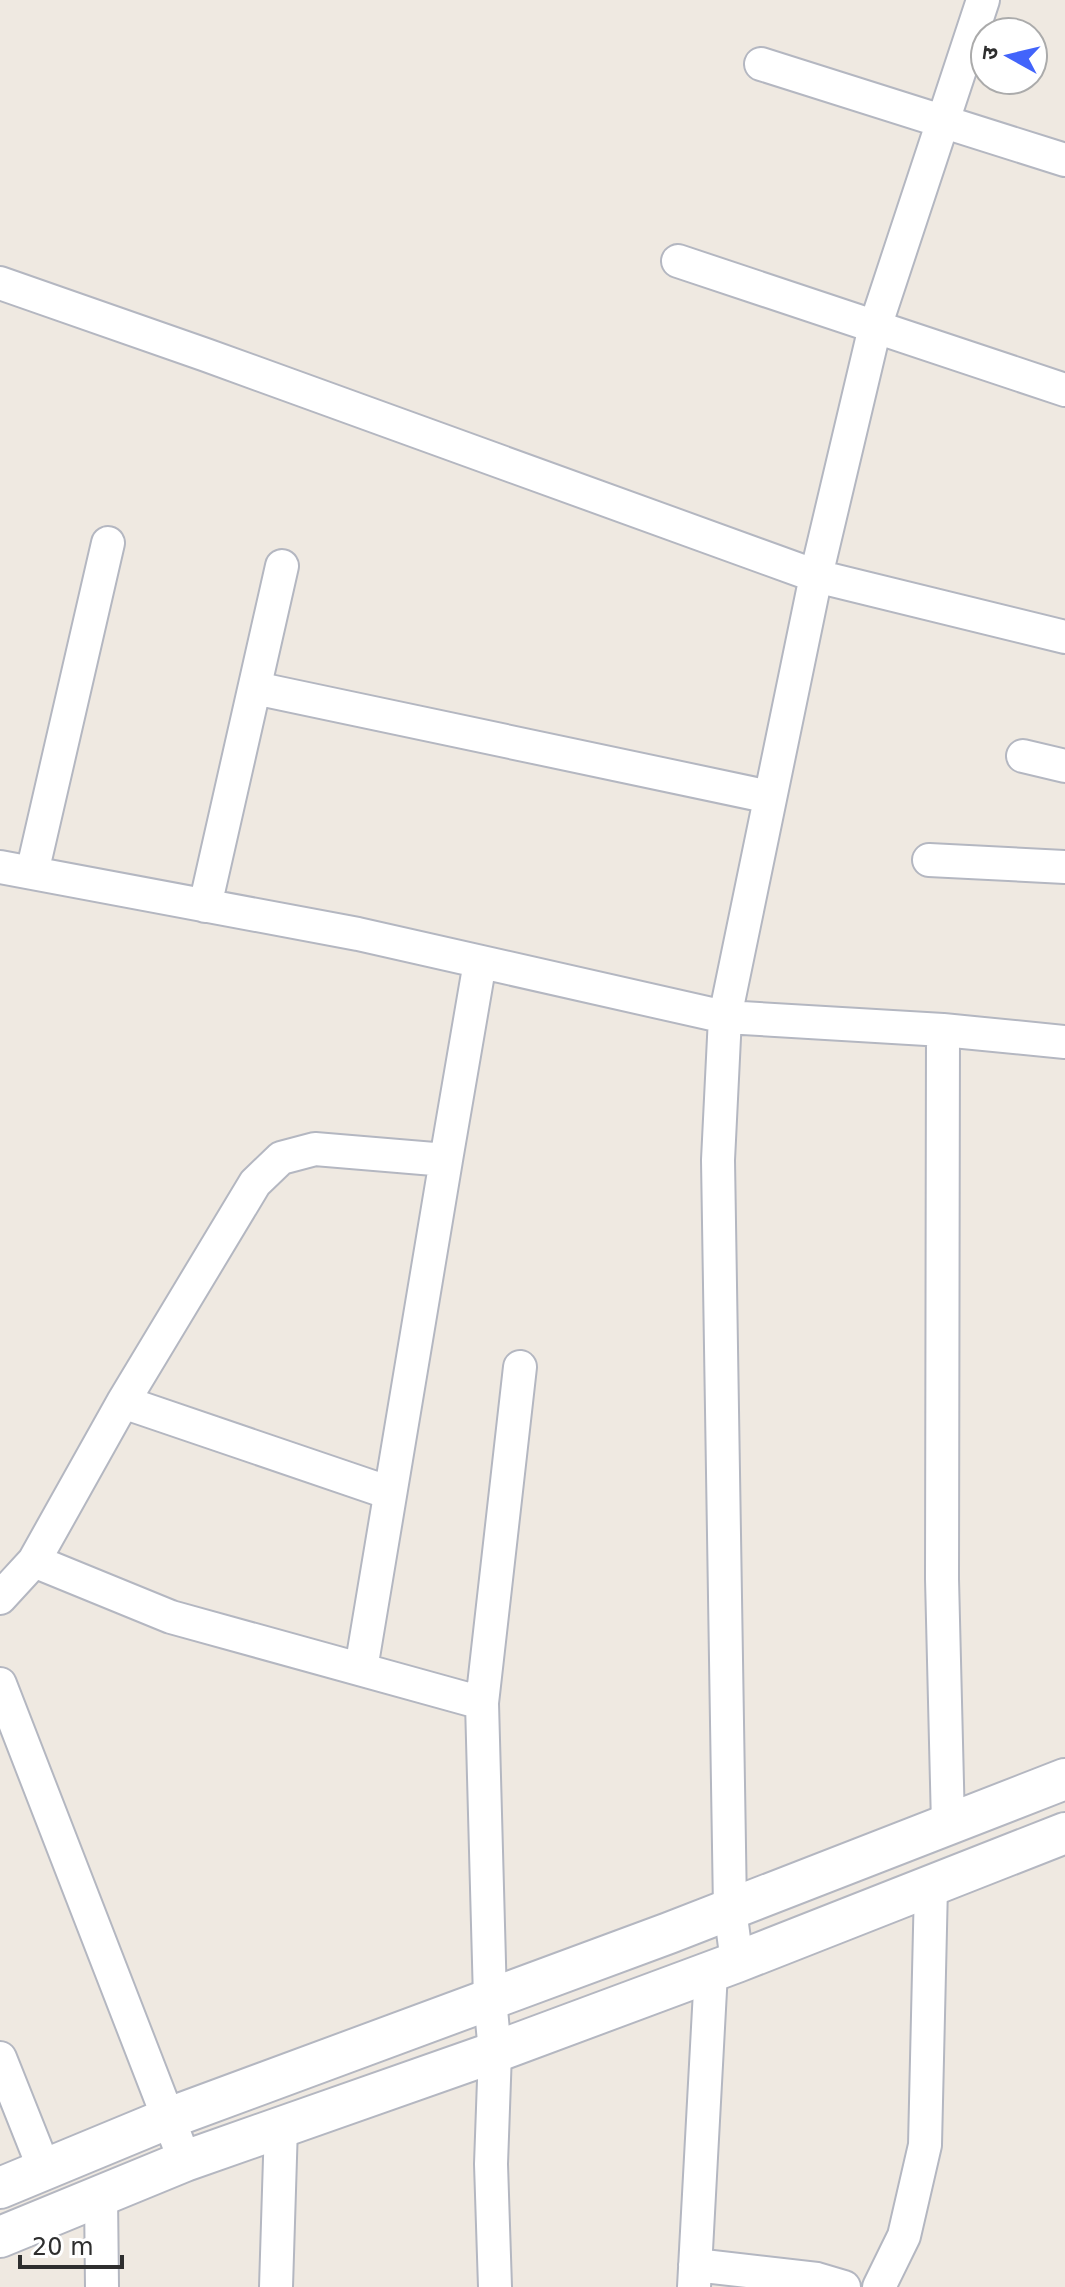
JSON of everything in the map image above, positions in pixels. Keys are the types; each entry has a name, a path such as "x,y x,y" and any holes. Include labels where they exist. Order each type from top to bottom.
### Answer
{"street":[{"path":"844,2287 817,2279 695,2276 730,1909 718,1160 725,1017 816,576 875,327 983,0"},
{"path":"761,64 1065,160"},
{"path":"678,261 1065,390"},
{"path":"0,283 816,576 1065,637"},
{"path":"32,873 108,543"},
{"path":"205,906 282,566"},
{"path":"255,688 770,797"},
{"path":"1023,756 1065,766"},
{"path":"929,860 1065,867"},
{"path":"0,867 358,934 725,1017 943,1030 1065,1042"},
{"path":"361,1669 480,962"},
{"path":"943,1030 942,1579 948,1824"},
{"path":"0,1598 34,1561 123,1402 255,1183 281,1158 315,1149 446,1160"},
{"path":"495,2287 491,2164 495,2052 490,1999 482,1703 520,1367"},
{"path":"123,1402 390,1493"},
{"path":"34,1561 171,1617 482,1703"},
{"path":"0,1684 185,2161"},
{"path":"0,2188 169,2118 730,1909 1065,1779"},
{"path":"0,2237 185,2161 495,2052 724,1967 1065,1833"},
{"path":"879,2287 904,2236 925,2145 931,1886"},
{"path":"0,2058 45,2171"},
{"path":"276,2287 281,2126"},
{"path":"101,2195 102,2287"}]}
